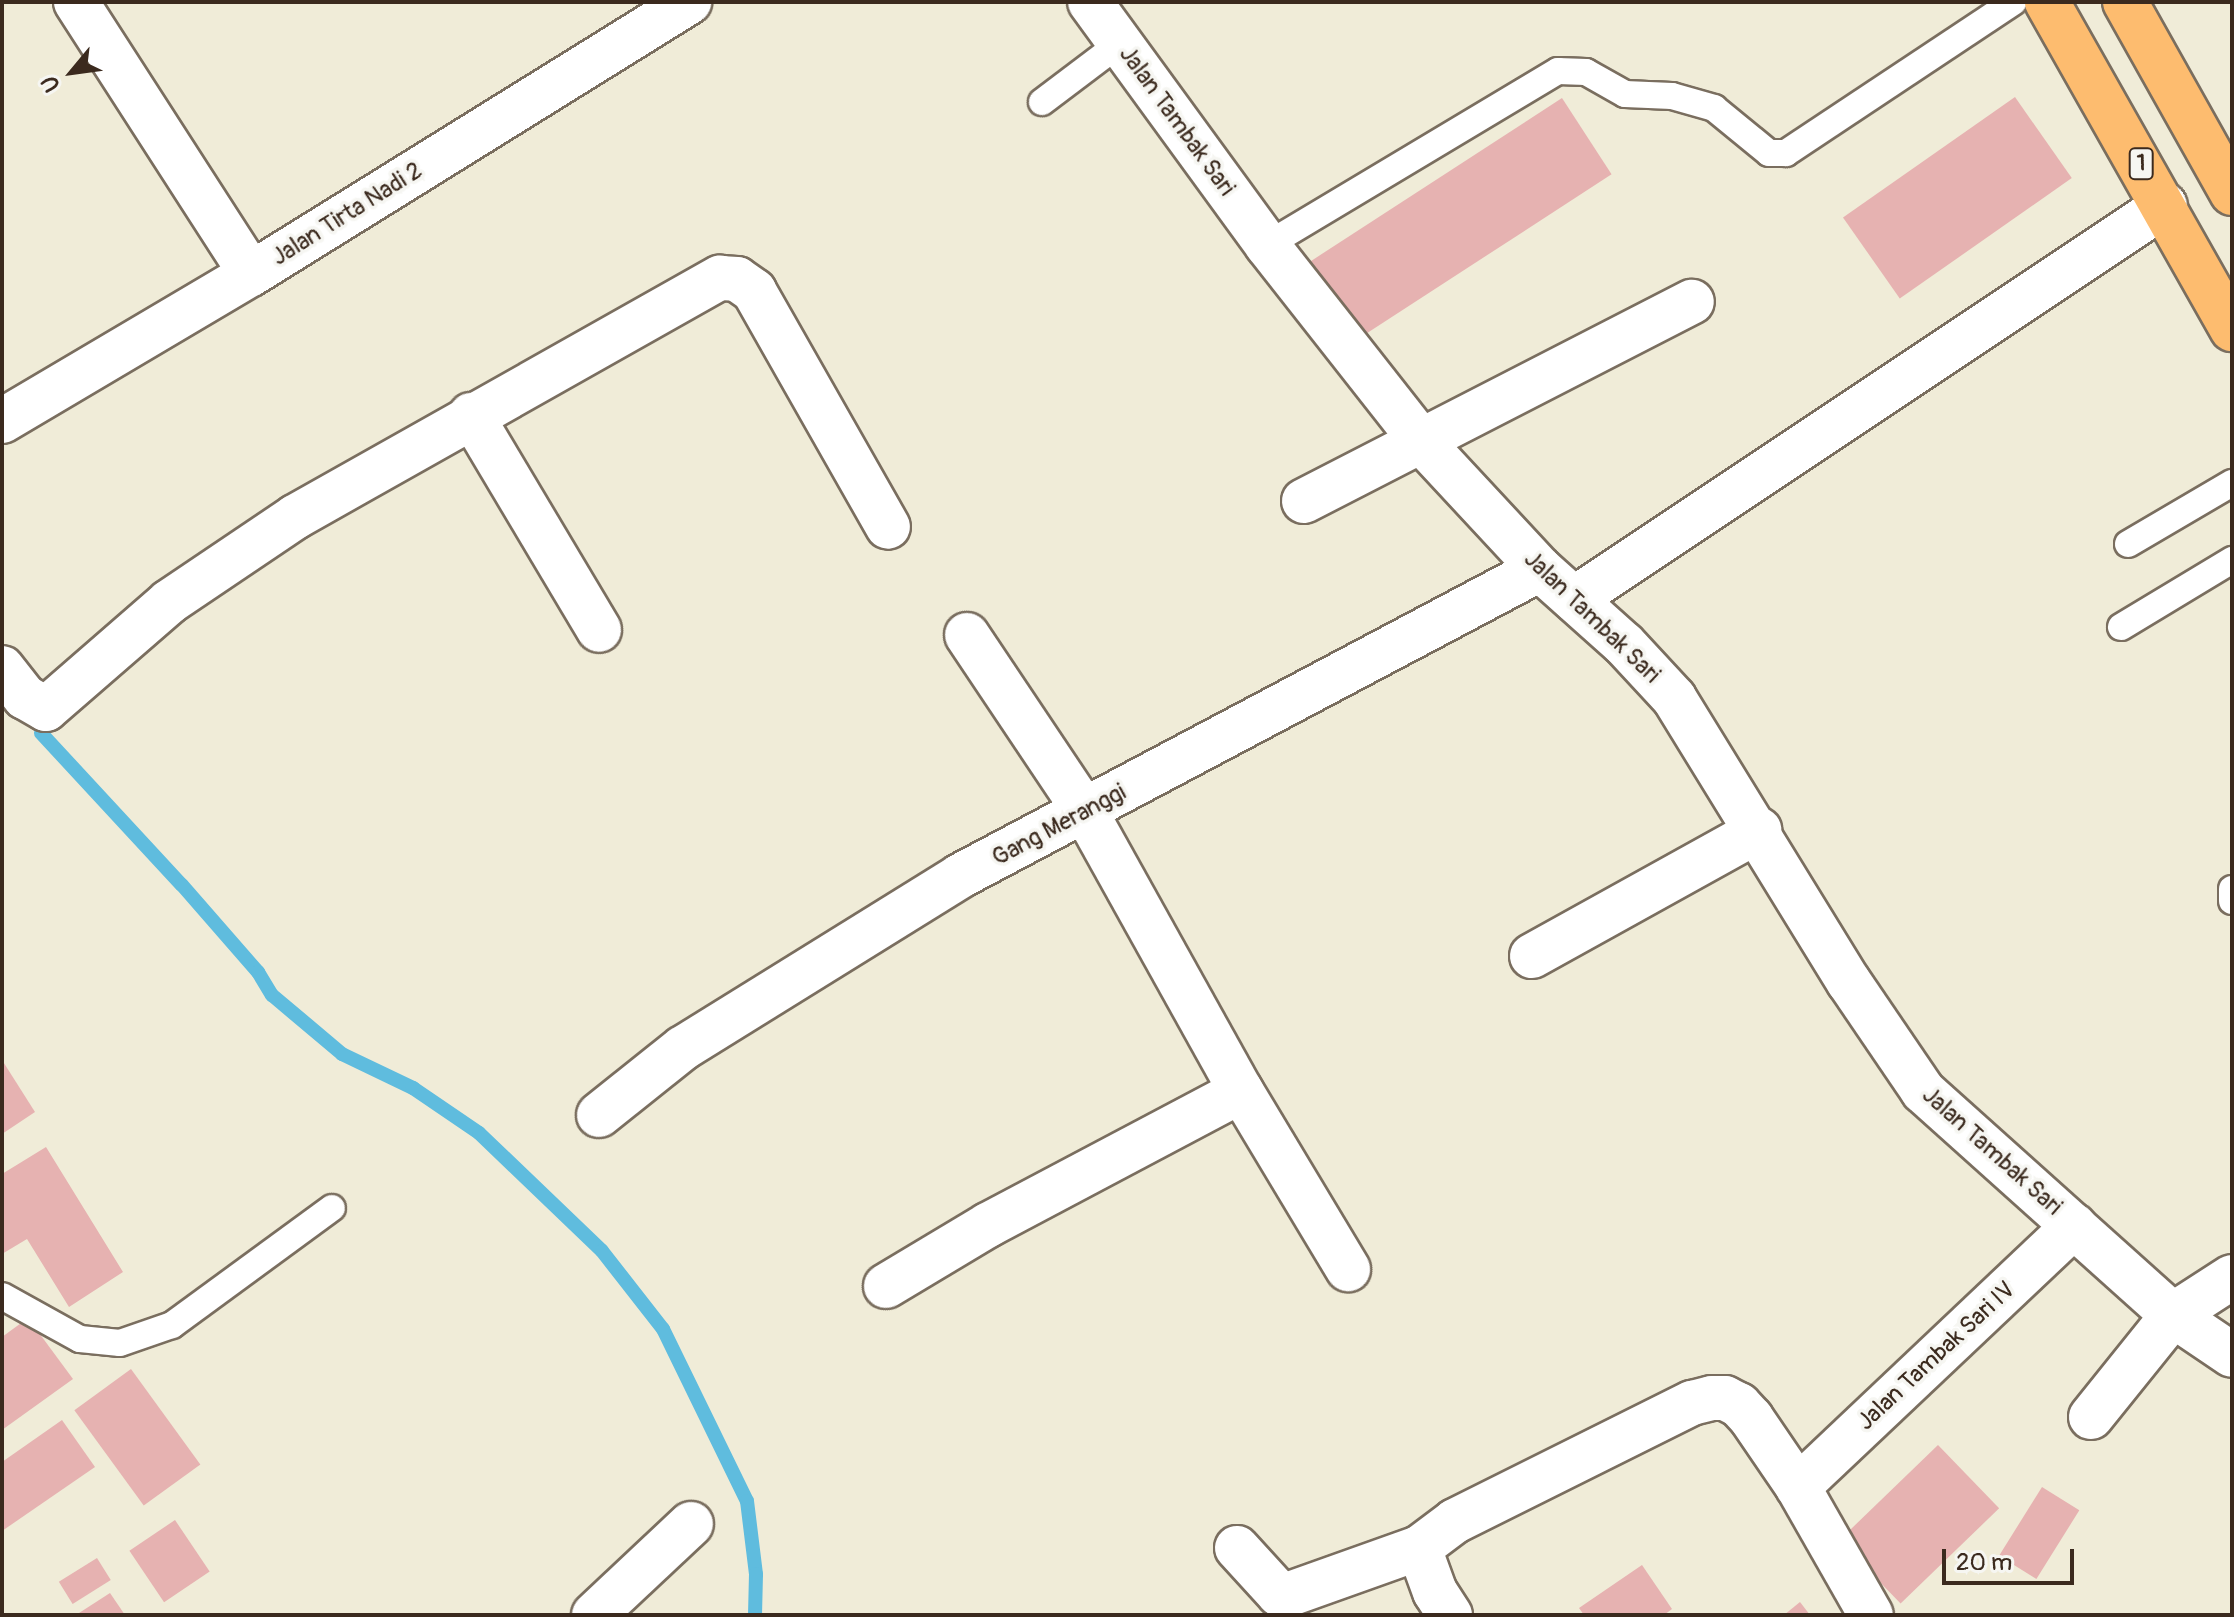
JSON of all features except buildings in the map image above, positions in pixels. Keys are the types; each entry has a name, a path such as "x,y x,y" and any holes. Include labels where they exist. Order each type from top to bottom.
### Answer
{"highway":[{"name":"1","path":"2047,2 2165,205 2232,329"},
{"path":"2125,2 2228,174"}],"street":[{"path":"76,2 251,274"},
{"name":"Jalan Tirta Nadi 2","path":"2,421 251,274 689,2"},
{"name":"Jalan Tambak Sari","path":"1090,2 1267,245 1422,442 1540,569 1624,644 1674,698 1759,830 1849,982 1923,1091 2173,1315 2232,1355"},
{"path":"1574,599 2165,205"},
{"path":"2,668 25,697 46,709 169,602 295,517 471,415 720,278 737,279 754,291 888,527"},
{"path":"1304,501 1692,302"},
{"path":"471,415 599,630"},
{"name":"Gang Meranggi","path":"599,1115 683,1048 960,876 1540,569"},
{"path":"967,635 1085,811 1241,1091 1348,1269"},
{"path":"1532,956 1759,830"},
{"path":"886,1286 988,1225 1241,1091"},
{"name":"Jalan Tambak Sari IV","path":"1798,1487 2074,1226"},
{"path":"2091,1417 2173,1315 2232,1277"},
{"path":"1237,1548 1279,1594 1287,1595 1419,1548 1455,1521 1704,1398 1725,1398 1739,1405 1798,1487 1871,1615"},
{"path":"594,1615 691,1524"},
{"path":"1419,1548 1435,1592 1450,1615"}],"lane":[{"path":"1267,245 1558,71 1586,72 1625,94 1672,96 1714,108 1769,153 1786,153 2013,2"},
{"path":"1042,102 1120,43"},
{"path":"2128,544 2232,483"},
{"path":"2121,627 2232,560"},
{"path":"2232,889 2232,901"},
{"path":"2,1296 80,1339 120,1343 172,1325 332,1208"}],"waterway":[{"path":"41,733 182,885 258,972 272,995 342,1054 413,1088 479,1133 602,1251 663,1329 747,1501 756,1574 755,1615"}]}
